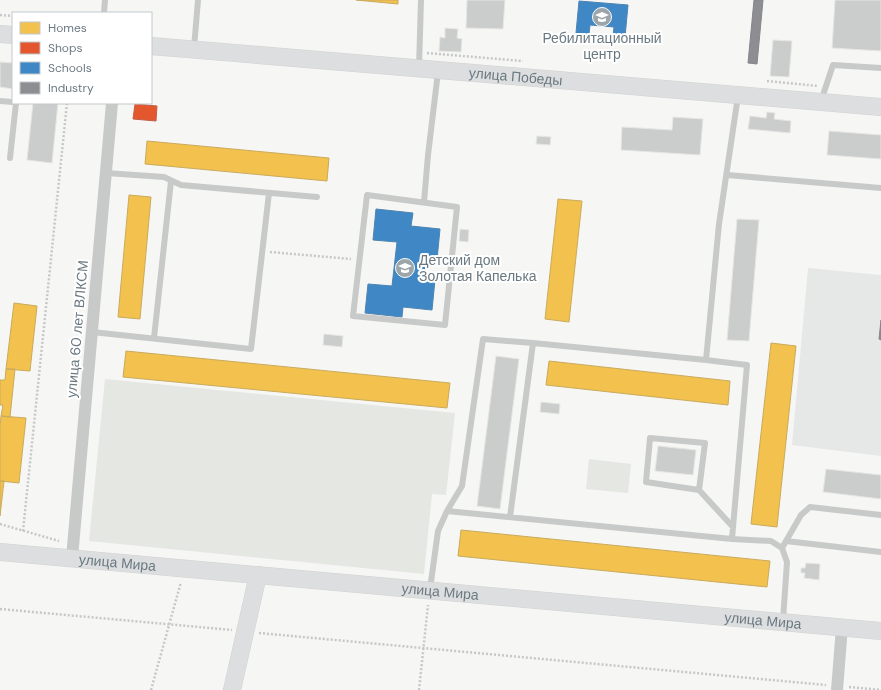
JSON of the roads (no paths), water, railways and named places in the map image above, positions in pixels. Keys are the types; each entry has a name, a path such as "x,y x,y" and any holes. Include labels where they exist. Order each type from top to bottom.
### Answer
{"street":[{"path":"0,34 12,35"},
{"name":"улица Победы","path":"152,46 881,107"},
{"name":"улица 60 лет ВЛКСМ","path":"72,552 112,104"},
{"name":"улица Мира","path":"0,552 72,552 185,568 881,631"},
{"path":"232,690 258,575"},
{"path":"837,688 842,627"}],"lane":[{"path":"104,12 105,0"},
{"path":"194,50 198,0"},
{"path":"419,68 422,0"},
{"path":"820,102 833,65 881,68"},
{"path":"424,202 438,70"},
{"path":"706,360 719,224 739,95"},
{"path":"0,101 12,103"},
{"path":"10,158 14,104"},
{"path":"106,173 164,178 181,185 317,197"},
{"path":"727,175 881,188"},
{"path":"154,338 171,181"},
{"path":"92,332 251,348 269,193"},
{"path":"367,195 424,202 457,207 444,325 353,316 367,195"},
{"path":"429,590 438,532 447,511 462,486 483,339 747,365 732,539"},
{"path":"510,517 533,343"},
{"path":"699,490 706,444 650,438 646,482 699,490 733,527"},
{"path":"782,548 801,515 810,507 881,515"},
{"path":"447,511 732,539 770,541 782,548 787,562 783,622"},
{"path":"786,541 881,552"}],"place":[{"name":"Ребилитационный центр","path":"602,17"},
{"name":"Детский дом Золотая Капелька","path":"405,268"}]}
